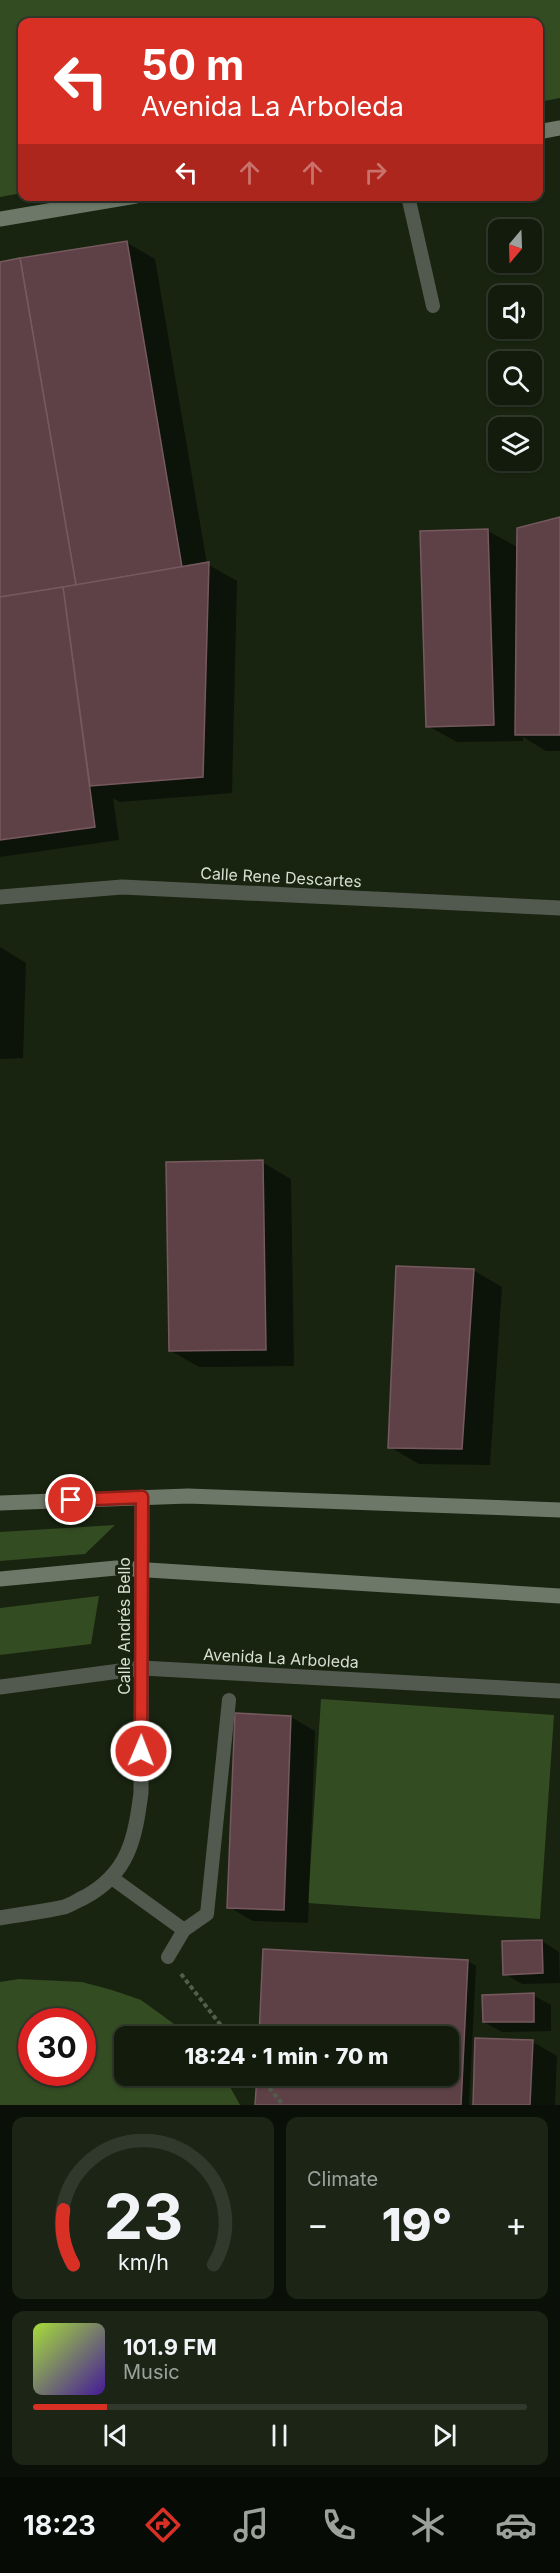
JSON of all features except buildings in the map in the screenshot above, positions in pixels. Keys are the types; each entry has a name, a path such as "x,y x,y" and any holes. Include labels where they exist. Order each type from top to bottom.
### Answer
{"street":[{"path":"543,131 560,128"},
{"path":"0,219 106,201"},
{"name":"Calle Rene Descartes","path":"0,897 122,887 560,908"},
{"path":"0,1503 188,1496 560,1510"},
{"name":"Calle Andrés Bello","path":"0,1918 66,1907 100,1888 112,1878 123,1862 136,1833 141,1792 142,1497"},
{"path":"0,1580 116,1568 560,1596"},
{"name":"Avenida La Arboleda","path":"0,1687 142,1668 560,1691"}],"lane":[{"path":"409,201 433,306"},
{"path":"168,1957 184,1930 207,1914 229,1700"},
{"path":"112,1878 184,1930"}],"path":[{"path":"168,1957 221,2026"},
{"path":"268,2086 283,2105"}],"green space":[{"path":"0,0 560,0 560,98 543,101 543,18 18,18 18,194 0,197"},
{"path":"115,1525 85,1554 0,1561 0,1532"},
{"path":"99,1596 91,1644 0,1655 0,1608"},
{"path":"321,1699 554,1715 540,1919 308,1903"},
{"path":"19,1979 82,1982 112,1990 141,2000 177,2026 114,2026 114,2086 230,2086 240,2105 0,2105 0,1982"}],"route":[{"path":"71,1500 142,1497 141,1751"}]}
